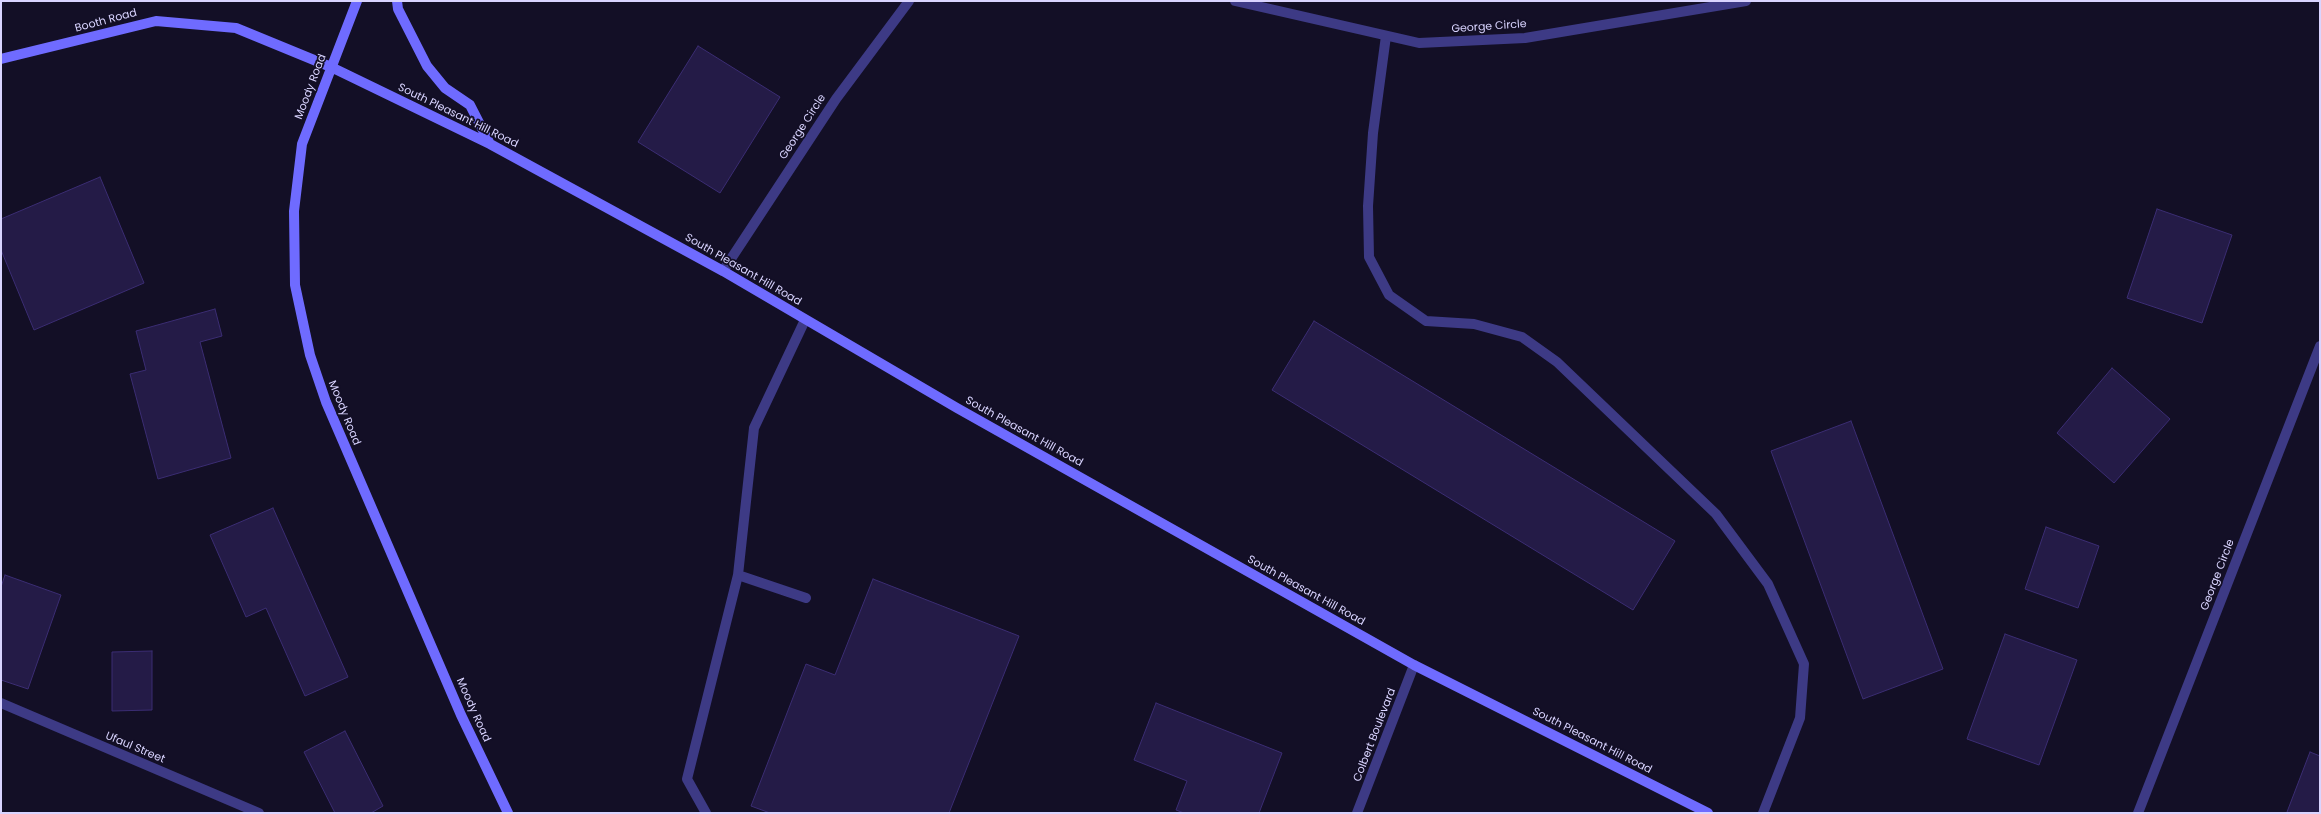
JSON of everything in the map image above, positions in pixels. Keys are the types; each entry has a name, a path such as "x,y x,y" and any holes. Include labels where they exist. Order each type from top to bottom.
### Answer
{"street":[{"name":"Moody Road","path":"357,1 330,67 302,144 294,211 295,285 310,355 326,402 458,708 508,813"},
{"path":"397,1 398,9 427,66 445,88 470,105 490,144"},
{"name":"George Circle","path":"723,271 836,99 909,1"},
{"name":"George Circle","path":"1235,1 1419,43 1525,38 1746,1"},
{"name":"Booth Road","path":"1,59 156,21 236,28 330,67"},
{"path":"1386,36 1373,133 1368,206 1369,257 1389,295 1426,321 1474,324 1522,337 1557,362 1716,514 1768,584 1804,664 1800,718 1763,813"},
{"name":"South Pleasant Hill Road","path":"330,67 490,144 723,271 805,320 1414,665 1708,813"},
{"path":"706,813 687,779 738,575 754,428 805,320"},
{"name":"George Circle","path":"2138,813 2320,346"},
{"path":"738,575 806,598"},
{"name":"Colbert Boulevard","path":"1357,813 1414,665"},
{"name":"Ufaul Street","path":"1,703 259,813"}],"building":[{"path":"698,46 780,97 720,193 638,142"},
{"path":"100,177 144,283 34,330 1,250 1,219"},
{"path":"2157,209 2232,235 2202,323 2127,298"},
{"path":"215,309 222,336 200,342 231,458 158,479 130,374 146,370 136,331"},
{"path":"1314,321 1675,541 1633,610 1272,390"},
{"path":"2112,368 2170,419 2114,483 2057,433"},
{"path":"1851,421 1943,669 1863,699 1771,451"},
{"path":"273,508 348,677 305,696 266,608 246,617 210,535"},
{"path":"2046,527 2099,546 2078,608 2025,589"},
{"path":"5,575 61,595 28,689 1,680 1,587"},
{"path":"873,579 1019,636 949,813 770,813 751,806 806,664 835,675"},
{"path":"2005,634 2077,660 2039,765 1967,739"},
{"path":"152,651 152,710 112,711 112,652"},
{"path":"1156,703 1282,753 1259,813 1184,813 1176,810 1187,781 1134,760"},
{"path":"345,731 383,806 371,813 335,813 304,752"},
{"path":"2310,752 2320,756 2320,813 2287,812"}]}
